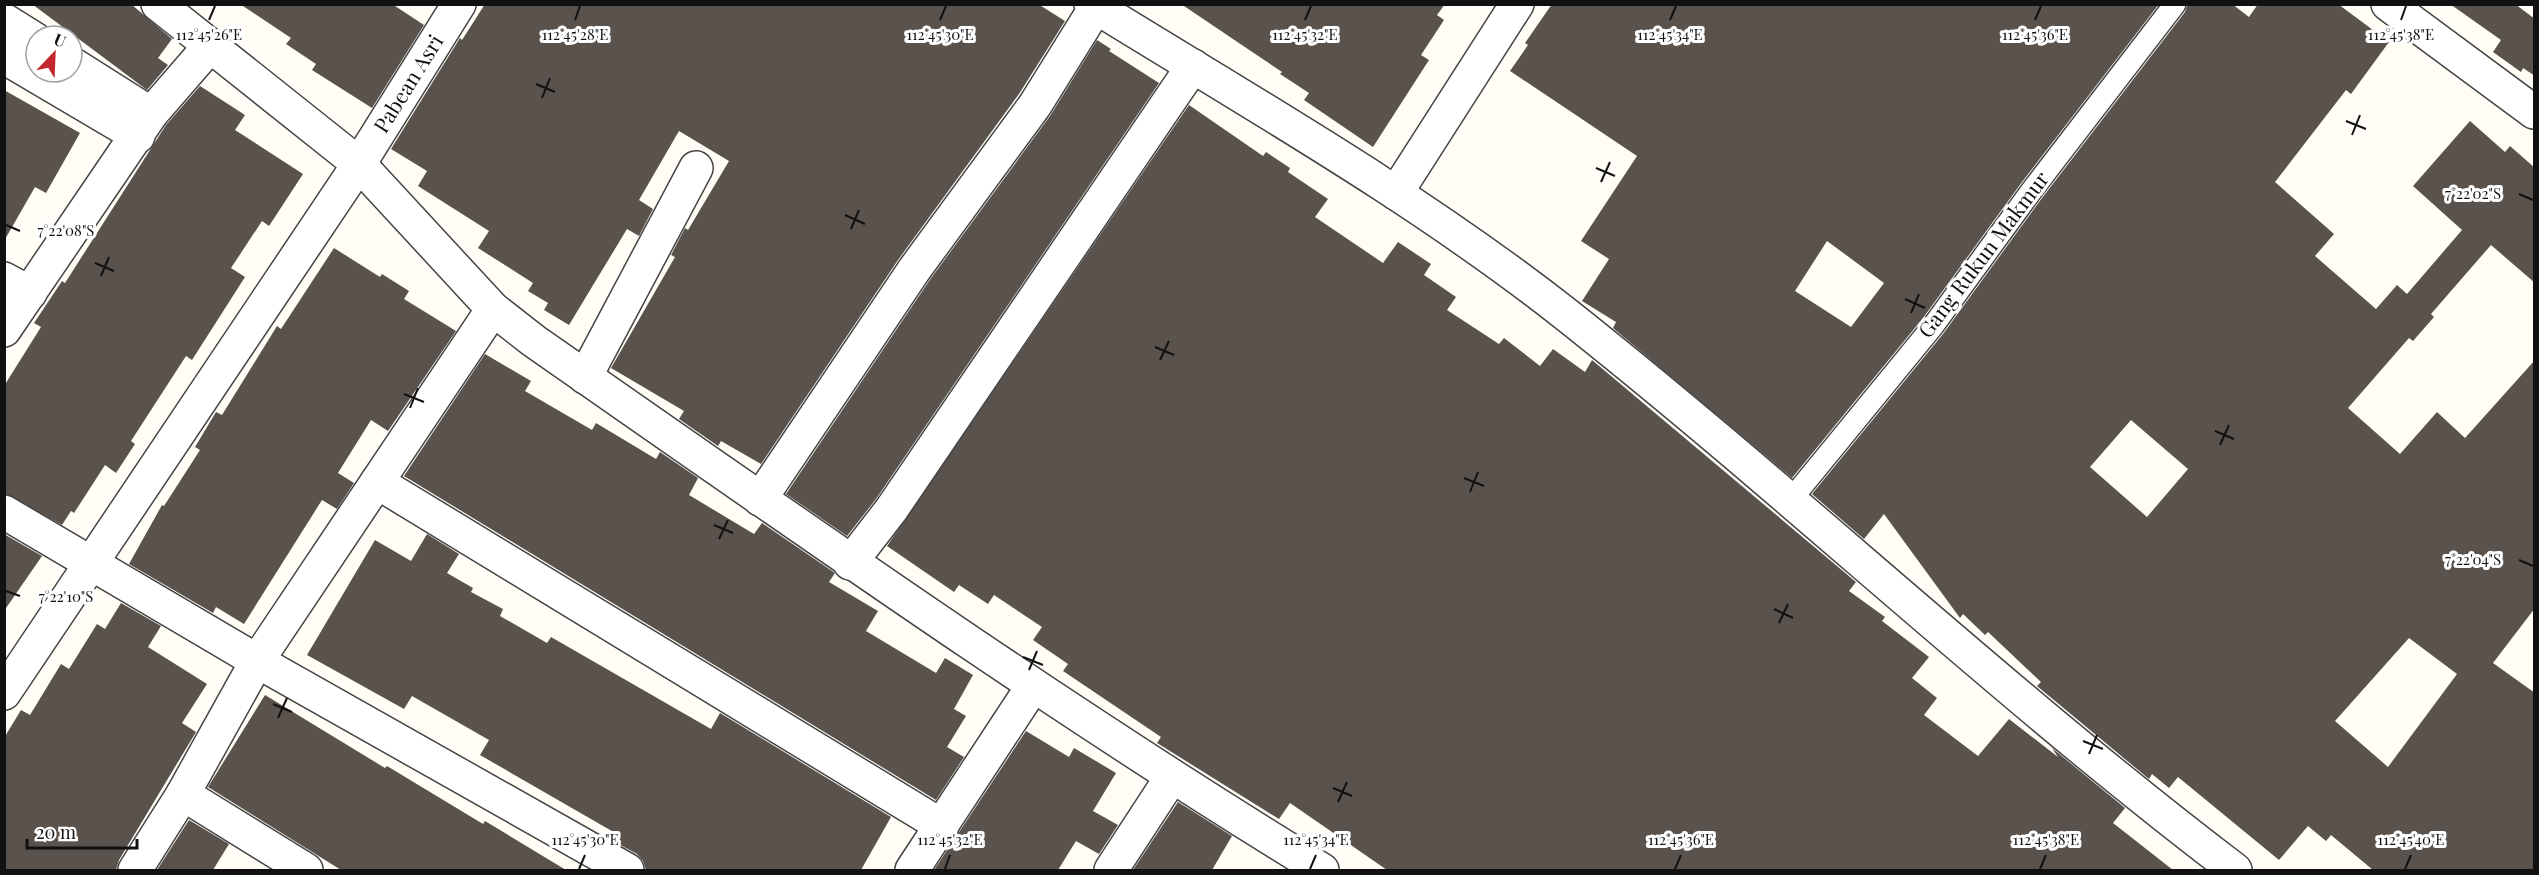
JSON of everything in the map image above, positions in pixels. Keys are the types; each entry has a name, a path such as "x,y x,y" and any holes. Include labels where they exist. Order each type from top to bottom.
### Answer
{"street":[{"path":"158,4 359,164 493,309 850,563 1171,778 1322,870"},
{"name":"Pabean Asri","path":"4,693 359,164 459,4"},
{"path":"1396,193 1517,4"},
{"path":"2388,4 2535,112"},
{"path":"760,499 914,270 1035,105 1094,6 1396,193 1561,311 1764,478 1789,502 2137,795 2235,870"},
{"path":"4,20 24,32"},
{"path":"4,330 17,286 144,125 210,47"},
{"path":"4,57 144,125"},
{"path":"850,563 891,510 1193,66"},
{"path":"84,74 144,125"},
{"path":"585,376 696,168"},
{"path":"135,870 183,794 256,661 493,309"},
{"path":"376,482 942,826"},
{"path":"4,512 256,661 627,870"},
{"path":"912,870 1033,686"},
{"path":"1111,870 1171,778"},
{"path":"183,794 306,870"}],"lane":[{"name":"Gang Rukun Makmur","path":"1789,502 1933,326 2032,190 2175,4"}],"building":[{"path":"32,4 131,4 172,39 158,58 168,65 147,90 84,43 84,24 59,24"},
{"path":"240,4 392,4 424,25 372,108 312,70 316,64 286,44 291,38"},
{"path":"485,4 1038,4 1065,21 1019,94 898,260 761,464 721,441 718,446 679,419 684,411 611,368 675,257 671,255 685,228 688,230 729,161 679,131 639,200 653,209 639,236 627,229 569,325 544,310 548,303 528,291 533,283 478,248 489,231 418,186 427,171 391,149 460,38 462,40"},
{"path":"1181,4 1445,4 1437,15 1444,20 1421,55 1429,60 1373,147 1304,100 1309,93 1280,74 1282,72"},
{"path":"1552,4 2159,4 2022,182 1923,318 1792,478 1613,328 1616,322 1582,301 1609,259 1581,241 1637,156 1510,71 1528,45 1525,43","holes":["1827,241 1884,283 1851,327 1795,291"]},
{"path":"2188,4 2232,4 2249,17 2258,4 2338,4 2389,42 2351,94 2346,90 2275,182 2334,234 2315,256 2376,309 2397,285 2407,294 2462,230 2413,186 2470,121 2505,152 2510,146 2535,168 2535,283 2491,245 2431,314 2434,317 2413,341 2409,338 2348,408 2400,454 2437,412 2465,438 2535,360 2535,608 2493,663 2535,693 2535,870 2373,870 2331,835 2326,841 2308,826 2279,860 2178,777 2169,788 2152,774 2149,779 2037,686 2041,682 1988,632 1985,635 1963,614 1960,618 1884,514 1864,539 1812,494 1943,334 2042,198 2185,12","holes":["2131,420 2188,469 2147,517 2090,467","2409,638 2457,674 2388,767 2335,721"]},
{"path":"2450,4 2515,4 2535,19 2535,76 2523,68 2521,72 2493,52 2501,40"},
{"path":"1097,40 1111,49 1109,51 1159,83 876,499 847,536 786,494 929,281 1050,116"},
{"path":"200,86 245,115 235,130 303,174 269,226 262,221 231,268 245,277 192,360 186,356 131,441 135,444 116,473 105,465 74,513 71,511 62,525 4,493 4,386 41,327 34,323 62,281 65,283 166,125"},
{"path":"4,90 80,133 46,193 35,187 4,241"},
{"path":"1189,105 1263,156 1266,152 1290,168 1288,172 1328,199 1315,217 1383,263 1398,242 1431,264 1424,275 1456,297 1447,310 1499,344 1504,338 1540,366 1553,349 1585,372 1592,360 1856,582 1849,591 1885,617 1882,621 1929,657 1912,678 1937,698 1924,715 1978,756 2009,719 2058,757 2052,748 2125,808 2113,823 2173,870 1387,870 1290,803 1279,819 1157,743 1161,737 1063,671 1068,664 1033,640 1042,627 994,595 988,604 959,585 954,592 887,546"},
{"path":"334,248 380,277 382,274 409,291 404,299 456,331 388,431 371,420 338,473 354,483 337,509 322,500 244,624 216,607 213,613 129,564 162,505 164,506 200,450 195,447 216,412 222,415 277,326 281,329"},
{"path":"485,354 531,381 525,391 592,430 596,423 656,459 660,452 698,478 689,495 754,534 762,523 835,573 829,582 878,611 866,631 936,673 945,658 973,675 954,709 966,716 947,747 964,757 936,800 404,476"},
{"path":"4,534 42,556 4,611"},
{"path":"427,534 459,554 447,573 473,588 471,592 503,609 500,616 547,643 551,637 711,729 720,713 891,817 861,870 646,870 637,854 613,841 617,834 480,755 489,740 412,696 404,709 307,655 375,540 411,561"},
{"path":"121,603 161,626 148,647 207,684 182,723 196,732 119,860 116,870 4,870 4,738 21,710 30,715 61,664 69,669 97,624 105,629"},
{"path":"265,695 385,768 387,766 483,824 485,821 566,870 341,870 208,787"},
{"path":"1026,731 1069,757 1074,748 1116,773 1093,811 1118,825 1099,854 1076,841 1058,870 934,870"},
{"path":"1178,802 1232,836 1212,870 1133,870"},
{"path":"189,820 229,844 213,870 157,870"}]}
